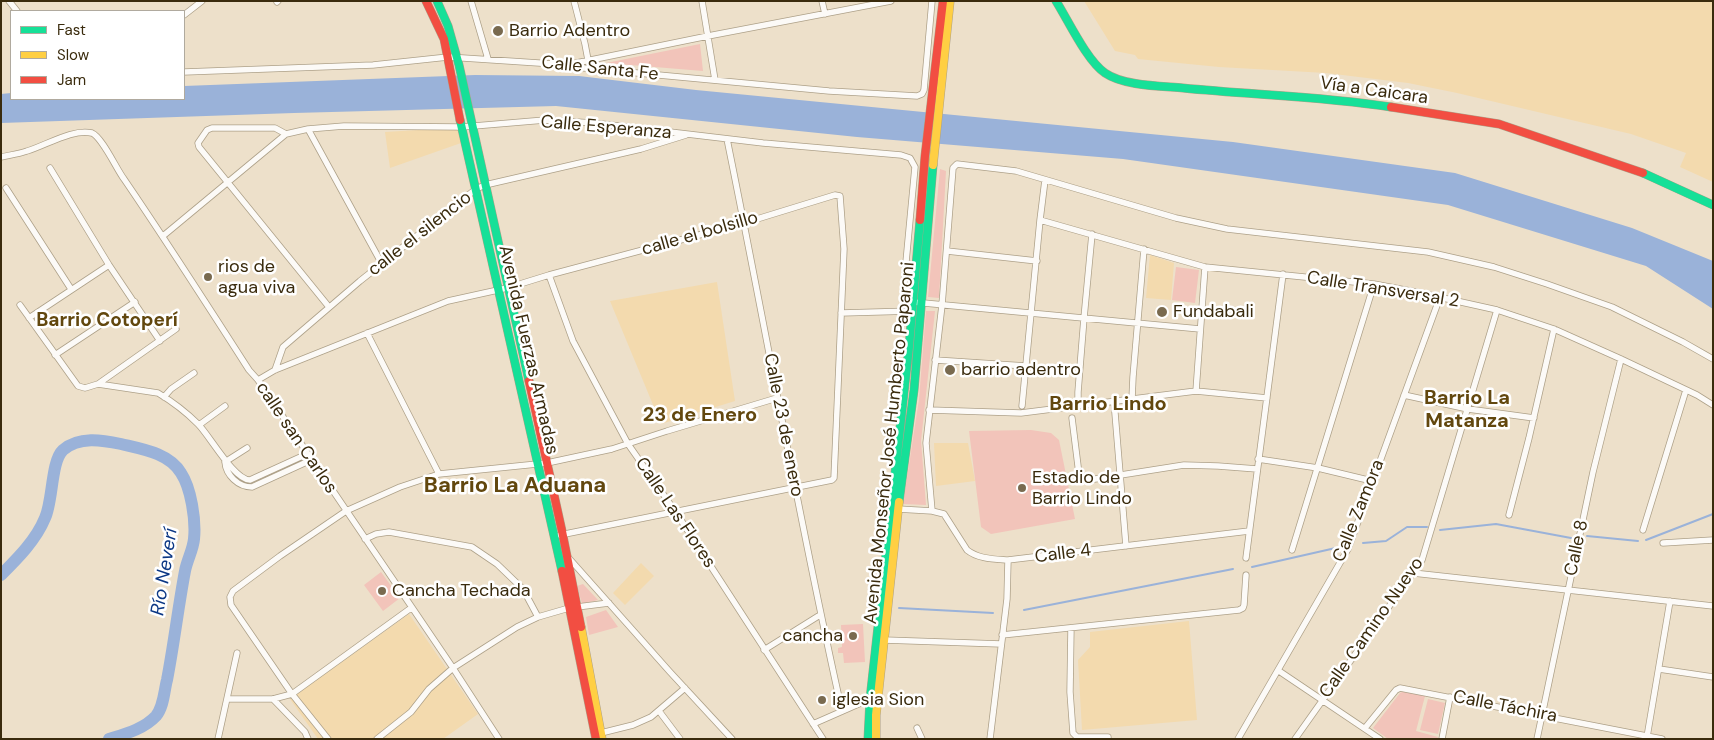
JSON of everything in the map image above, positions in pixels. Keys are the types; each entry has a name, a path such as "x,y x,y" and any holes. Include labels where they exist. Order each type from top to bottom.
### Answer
{"street":[{"path":"185,14 202,1"},
{"name":"Avenida Fuerzas Armadas","path":"426,1 444,39 461,126 476,189 547,463 558,535 557,549 572,608 599,736"},
{"name":"Avenida Fuerzas Armadas","path":"437,1 448,26 458,61 485,186 503,289 538,463 558,535 566,555 572,608"},
{"path":"471,1 488,59"},
{"path":"574,1 586,44 588,60"},
{"path":"702,1 715,80"},
{"path":"822,1 825,14"},
{"path":"569,65 891,1"},
{"name":"Calle Santa Fe","path":"185,72 488,59 569,65 829,91 916,96 922,94 924,90 932,1"},
{"name":"Avenida Monseñor José Humberto Paparoni","path":"876,739 898,509 914,390 917,302 944,1"},
{"name":"Avenida Monseñor José Humberto Paparoni","path":"934,109 950,1"},
{"name":"Vía a Caicara","path":"1056,1 1090,58 1104,73 1117,79 1143,84 1350,100 1498,124 1644,173 1713,205"},
{"name":"Calle Esperanza","path":"308,129 344,126 391,128 461,126 545,120 594,123 727,139 901,155 910,158 915,167 904,283 908,295 917,302"},
{"path":"286,134 275,128 212,128 207,130 200,139 199,147 329,307"},
{"path":"163,236 286,134 308,129 382,264"},
{"name":"calle san Carlos","path":"1,157 27,152 63,137 83,133 91,133 98,136 249,370 258,380 453,668 498,739"},
{"name":"calle el silencio","path":"275,370 283,347 329,307 476,189 641,149 688,134"},
{"name":"Calle 23 de enero","path":"727,139 820,615 842,711"},
{"path":"898,509 932,511 926,444 942,305 953,168 956,164 1016,171 1176,218 1227,229 1428,252 1494,267 1612,307 1713,359"},
{"path":"50,168 109,265 160,341"},
{"path":"1022,406 1045,180"},
{"path":"6,188 71,290"},
{"name":"calle el bolsillo","path":"258,380 275,370 448,302 503,289 744,223 834,195 840,196 844,249 834,478 796,488"},
{"name":"Calle Transversal 2","path":"1040,220 1205,267 1374,284 1497,310 1554,329 1686,390 1713,405"},
{"path":"1078,406 1092,234"},
{"path":"1132,399 1144,249"},
{"path":"947,251 1037,261"},
{"path":"29,318 109,265"},
{"path":"1196,391 1205,267"},
{"path":"1246,558 1283,274"},
{"name":"Calle Las Flores","path":"549,275 573,341 628,444 675,511 823,739"},
{"path":"1292,550 1374,284"},
{"name":"Calle Zamora","path":"1238,739 1348,549 1440,297"},
{"path":"55,355 135,302"},
{"path":"917,302 1200,329"},
{"name":"Avenida Monseñor José Humberto Paparoni","path":"868,739 870,699 912,311 917,302"},
{"path":"20,305 78,386 85,388 98,384 176,329"},
{"name":"Calle Camino Nuevo","path":"1295,739 1422,560 1497,310"},
{"path":"841,313 912,311"},
{"path":"1509,515 1554,329"},
{"path":"367,333 439,474"},
{"name":"Calle 8","path":"1537,739 1593,472 1621,359"},
{"path":"935,360 1026,366"},
{"path":"164,397 171,389 194,373"},
{"path":"98,384 158,393 178,406 199,424 225,462 226,469 238,484 245,487 252,487 309,457"},
{"path":"1643,530 1686,390"},
{"path":"929,410 1021,413 1196,391 1266,398"},
{"path":"1404,395 1468,409 1534,418"},
{"path":"328,739 292,694 231,605 230,597 233,591 346,512 400,487 439,474 547,463 612,449 777,398"},
{"path":"1114,401 1126,546"},
{"path":"199,424 225,406"},
{"path":"1072,418 1079,474 1083,479 1089,480 1184,466 1257,469"},
{"path":"225,462 247,448"},
{"path":"1258,459 1318,468 1372,481"},
{"path":"558,535 796,488"},
{"name":"Calle 4","path":"932,511 939,512 946,517 967,550 972,554 1008,560 1249,531"},
{"path":"365,539 376,534 389,532 472,547 497,564 523,589 538,617"},
{"path":"1664,542 1713,540"},
{"path":"557,549 566,555 732,739"},
{"path":"990,739 1007,599 1008,560"},
{"path":"1413,573 1713,606"},
{"path":"1002,635 1239,610 1244,605 1246,575"},
{"path":"1647,737 1670,601"},
{"path":"377,739 410,712 429,689 453,668 517,627 538,617 572,608 609,603"},
{"path":"227,699 273,699 292,694 411,608"},
{"path":"764,650 820,615"},
{"path":"1071,628 1070,692 1073,733 1077,736 1108,737 1108,739"},
{"path":"884,640 1001,644"},
{"path":"218,739 237,653"},
{"path":"1660,669 1713,677"},
{"path":"1278,671 1323,699 1380,739"},
{"path":"599,736 651,717 685,688"},
{"name":"Calle Táchira","path":"1365,728 1396,690 1400,688 1542,714 1662,739"},
{"path":"1442,739 1450,697"},
{"path":"273,699 305,732 308,739"},
{"path":"813,724 870,699"},
{"path":"659,711 680,739"},
{"path":"917,728 922,739"}],"shaded area":[{"path":"1084,1 1713,1 1713,182 1680,167 1686,153 1631,134 1457,93 1408,83 1326,73 1219,67 1138,59 1135,55 1115,51"},
{"path":"700,44 703,71 606,63"},
{"path":"458,130 461,143 390,168 385,132"},
{"path":"940,169 946,171 939,298 928,297"},
{"path":"1150,255 1174,263 1171,300 1146,298"},
{"path":"1176,267 1199,270 1195,303 1172,300"},
{"path":"717,282 735,401 661,424 610,301"},
{"path":"926,311 935,311 921,441 926,505 903,504 919,399"},
{"name":"Estadio de Barrio Lindo","path":"1031,430 1051,433 1059,440 1075,519 991,534 981,527 969,431"},
{"path":"934,443 968,443 975,481 936,486"},
{"path":"641,563 654,576 625,605 613,593"},
{"name":"Cancha Techada","path":"381,572 400,598 383,611 364,585"},
{"path":"583,584 598,600 582,604 577,586"},
{"path":"606,610 618,627 589,635 586,617"},
{"path":"409,614 478,714 443,739 318,739 290,699"},
{"path":"1189,621 1197,720 1082,730 1078,660 1090,647 1090,632"},
{"name":"cancha","path":"863,624 865,662 844,663 843,653 838,653 838,648 842,647 841,625"},
{"path":"1404,691 1425,696 1416,731 1438,737 1437,739 1388,739 1373,728 1400,693"},
{"path":"1428,699 1445,703 1438,734 1420,730"}],"water":[{"path":"475,75 579,76 696,90 1233,142 1455,173 1632,228 1713,261 1713,309 1646,266 1448,205 1123,159 857,137 556,106 1,123 1,94 10,93 10,100 185,100 185,86"}],"waterway":[{"name":"Río Neverí","path":"1,575 37,534 48,511 56,463 59,455 69,446 83,441 99,440 138,448 162,456 170,461 185,479 192,504 194,539 185,571 162,703 159,712 151,721 134,730 109,739"},
{"path":"1646,540 1713,514"},
{"path":"1440,530 1496,524 1571,538"},
{"path":"1363,543 1386,541 1407,527 1427,527"},
{"path":"1587,536 1638,541"},
{"path":"1252,567 1340,547"},
{"path":"1024,610 1233,569"},
{"path":"899,608 993,613"}],"traffic: fast":[{"path":"437,1 448,26 459,65 529,381"},
{"path":"1056,1 1091,59 1105,73 1122,81 1153,86 1313,98 1391,107"},
{"path":"460,120 562,571"},
{"path":"899,502 914,390 933,165"},
{"path":"1643,173 1713,205"},
{"path":"868,739 870,699 909,347 920,220"}],"traffic: slow":[{"path":"933,165 950,1"},
{"path":"876,739 876,715 899,502"},
{"path":"581,627 602,739"}],"traffic: jam":[{"path":"426,1 444,39 460,120"},
{"path":"920,220 925,156 943,1"},
{"path":"1391,107 1499,124 1643,173"},
{"path":"529,381 581,627"},
{"path":"562,571 596,739"}],"place":[{"name":"Barrio Adentro","path":"498,31"},
{"name":"rios de agua viva","path":"208,277"},
{"name":"Fundabali","path":"1162,312"},
{"name":"barrio adentro","path":"950,370"},
{"name":"Estadio de Barrio Lindo","path":"1022,488"},
{"name":"Cancha Techada","path":"382,591"},
{"name":"cancha","path":"853,636"},
{"name":"iglesia Sion","path":"822,700"}],"district":[{"name":"Barrio Cotoperí","path":"107,321"},
{"name":"Barrio Lindo","path":"1108,405"},
{"name":"Barrio La Matanza","path":"1467,410"},
{"name":"23 de Enero","path":"700,416"},
{"name":"Barrio La Aduana","path":"515,486"}]}
